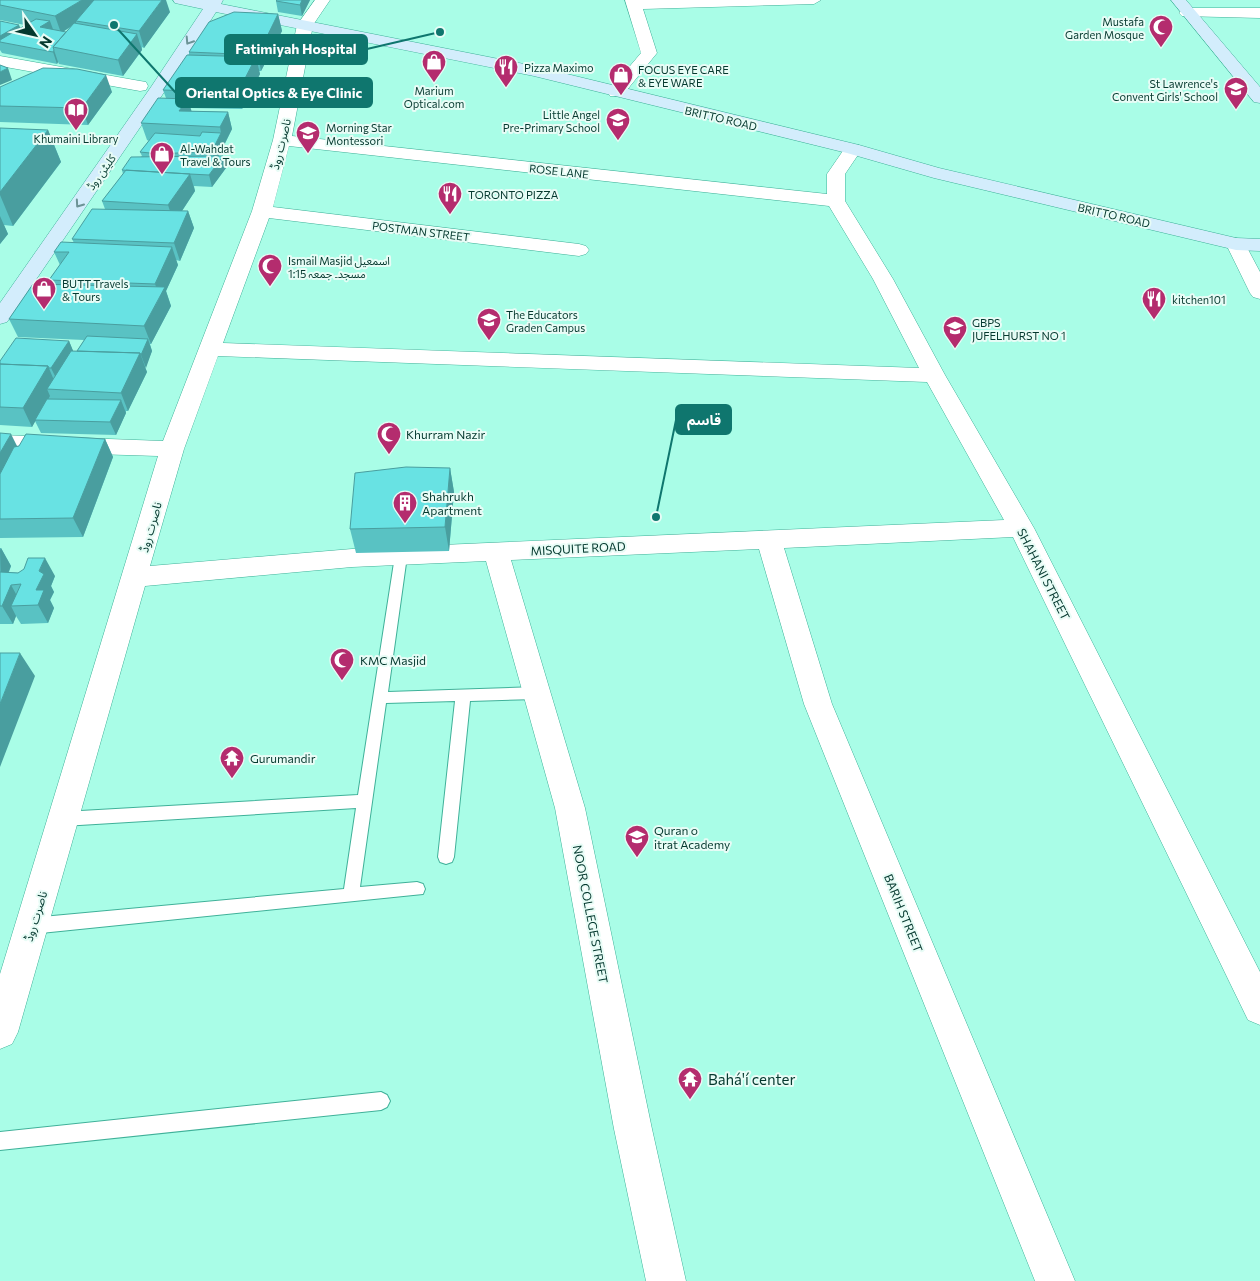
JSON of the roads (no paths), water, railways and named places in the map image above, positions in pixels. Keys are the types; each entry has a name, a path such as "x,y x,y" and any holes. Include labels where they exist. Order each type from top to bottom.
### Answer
{"street":[{"path":"305,25 323,0"},
{"path":"616,92 649,53 633,2 814,0"},
{"name":"BRITTO ROAD","path":"200,2 534,71 853,149 934,172 1236,244 1260,245"},
{"name":"کلیٹن روڈ","path":"0,288 200,2"},
{"name":"کلیٹن روڈ","path":"0,318 159,88 200,2"},
{"path":"1183,6 1260,13"},
{"path":"1183,6 1260,98"},
{"name":"ناصرت روڈ","path":"0,1030 136,577 172,449 262,211 282,140 305,25"},
{"path":"0,61 140,86"},
{"path":"27,84 54,72"},
{"name":"ROSE LANE","path":"282,140 836,201"},
{"path":"836,201 836,174 853,149"},
{"name":"SHAHANI STREET","path":"836,201 883,279 934,375 1021,528 1260,1008"},
{"name":"POSTMAN STREET","path":"262,211 579,250"},
{"path":"1236,244 1260,293"},
{"path":"211,348 934,375"},
{"path":"0,443 172,449"},
{"name":"MISQUITE ROAD","path":"136,577 401,556 1021,528"},
{"name":"BARIH STREET","path":"769,539 818,704 1055,1281"},
{"name":"NOOR COLLEGE STREET","path":"496,552 570,808 633,1129 666,1281"}],"lane":[{"path":"351,896 401,556"},
{"path":"380,698 536,693"},
{"path":"446,857 463,695"},
{"path":"63,819 365,801"},
{"path":"31,926 417,889"},
{"path":"0,1141 382,1101"}],"place":[{"name":"Oriental Optics & Eye Clinic","path":"114,25"},
{"name":"Fatimiyah Hospital","path":"440,32"},
{"name":"Mustafa Garden Mosque","path":"1161,48"},
{"name":"Marium Optical.com","path":"434,83"},
{"name":"Pizza Maximo","path":"506,88"},
{"name":"FOCUS EYE CARE & EYE WARE","path":"621,96"},
{"name":"St Lawrence's Convent Girls' School","path":"1236,110"},
{"name":"Khumaini Library","path":"76,131"},
{"name":"Little Angel Pre-Primary School","path":"618,141"},
{"name":"Morning Star Montessori","path":"308,154"},
{"name":"Al-Wahdat Travel & Tours","path":"162,175"},
{"name":"TORONTO PIZZA","path":"450,215"},
{"name":"Ismail Masjid اسمعیل مسجد۔ جمعہ 1:15","path":"270,287"},
{"name":"BUTT Travels & Tours","path":"44,310"},
{"name":"kitchen101","path":"1154,320"},
{"name":"The Educators Graden Campus","path":"489,341"},
{"name":"GBPS JUFELHURST NO 1","path":"955,349"},
{"name":"Khurram Nazir","path":"389,455"},
{"name":"قاسم","path":"656,517"},
{"name":"Shahrukh Apartment","path":"405,524"},
{"name":"KMC Masjid","path":"342,681"},
{"name":"Gurumandir","path":"232,779"},
{"name":"Quran o itrat Academy","path":"637,858"},
{"name":"Bahá'í center","path":"690,1100"}]}
